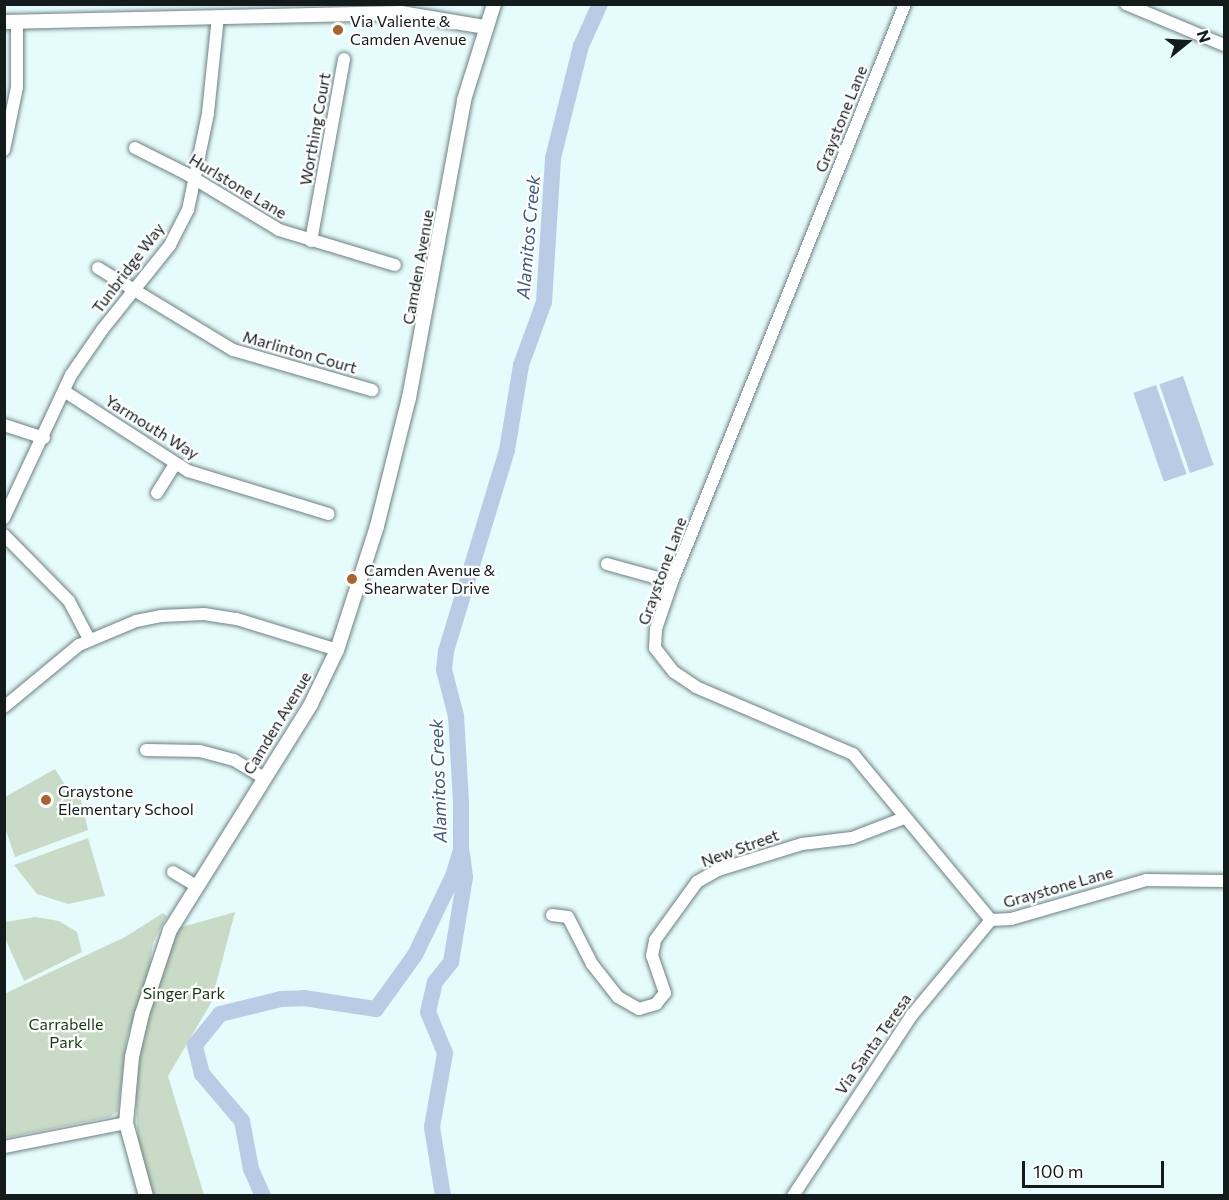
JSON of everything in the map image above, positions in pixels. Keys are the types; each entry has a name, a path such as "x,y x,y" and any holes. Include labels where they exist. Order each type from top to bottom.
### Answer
{"street":[{"name":"Camden Avenue","path":"146,1196 126,1122 132,1057 142,1014 170,930 195,885 311,704 337,650 377,526 409,398 464,100 494,4"},
{"name":"Graystone Lane","path":"905,4 672,582 656,629 655,648 663,661 696,687 853,754 991,920 1011,919 1146,880 1224,881"},
{"path":"1126,4 1224,45"},
{"path":"4,150 17,87 11,22 401,13 486,27"},
{"name":"Tunbridge Way","path":"4,518 44,438 64,391 84,355 171,244 188,210 208,113 218,17"},
{"name":"Worthing Court","path":"311,241 344,59"},
{"name":"Hurlstone Lane","path":"135,148 196,180 279,230 395,265"},
{"name":"Marlinton Court","path":"98,268 233,350 372,390"},
{"name":"Yarmouth Way","path":"64,391 188,471 329,514"},
{"path":"4,425 44,438"},
{"path":"158,493 175,464"},
{"path":"4,535 69,601 89,639"},
{"path":"607,564 672,582"},
{"path":"4,706 56,660 89,639 142,620 204,614 237,619 337,650"},
{"path":"146,750 200,751 234,760 264,778"},
{"name":"New Street","path":"552,915 568,917 598,974 618,997 639,1009 656,1004 665,993 652,956 655,940 697,882 718,870 797,846 852,838 904,818"},
{"path":"173,872 195,885"},
{"name":"Via Santa Teresa","path":"793,1196 912,1015 991,920"},
{"path":"4,1147 126,1122"}],"green space":[{"path":"55,769 72,796 81,800 88,830 15,857 5,828 5,797"},
{"path":"88,838 105,896 68,904 37,894 14,865"},
{"name":"Singer Park","path":"235,912 211,1003 168,1076 204,1195 152,1196 138,1140 135,1085 147,1014 175,929"},
{"name":"Carrabelle Park","path":"163,913 167,916 153,943 148,977 127,1037 118,1111 110,1117 5,1138 4,994 125,937"},
{"path":"35,917 59,921 77,932 82,952 24,981 5,938 5,922"}],"water":[{"path":"1183,376 1214,465 1190,473 1159,384"},
{"path":"1156,385 1187,474 1164,482 1133,393"}],"waterway":[{"name":"Alamitos Creek","path":"263,1196 251,1169 242,1121 202,1074 195,1045 220,1014 281,999 304,998 376,1009 415,955 453,876 461,849 461,802 456,716 444,670 446,651 507,450 521,365 544,302 553,158 581,46 600,4"},
{"path":"443,1196 432,1127 445,1053 428,1012 435,982 451,962 465,877 462,854"}],"place":[{"name":"Via Valiente & Camden Avenue","path":"338,30"},
{"name":"Camden Avenue & Shearwater Drive","path":"352,579"},
{"name":"Graystone Elementary School","path":"46,800"}]}
